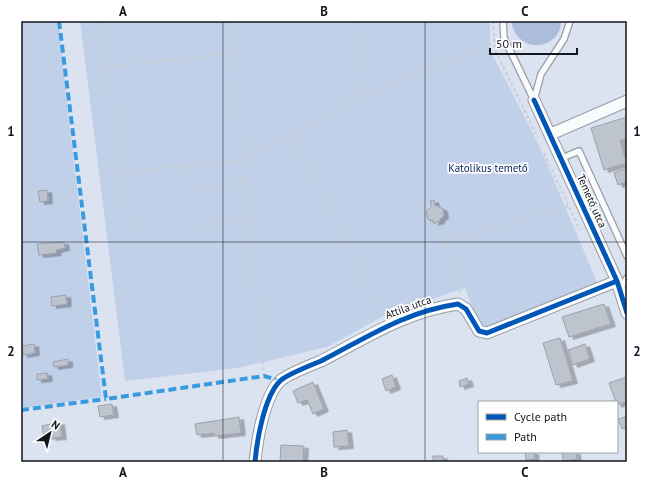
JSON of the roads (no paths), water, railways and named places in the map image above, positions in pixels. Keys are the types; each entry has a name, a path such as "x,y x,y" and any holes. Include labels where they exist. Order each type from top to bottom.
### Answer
{"street":[{"name":"Temető utca","path":"534,100 621,283 627,313"},
{"path":"551,134 627,101"},
{"name":"Attila utca","path":"255,462 257,437 270,399 280,381 379,329 433,307 458,304 466,309 478,331 487,333 621,283"}],"lane":[{"name":"Temető utca","path":"503,21 504,38 534,100"},
{"path":"534,100 541,74 564,39 570,21"},
{"path":"562,158 579,151 627,256"}],"park label":[{"name":"Katolikus temető","path":"488,168"}]}
